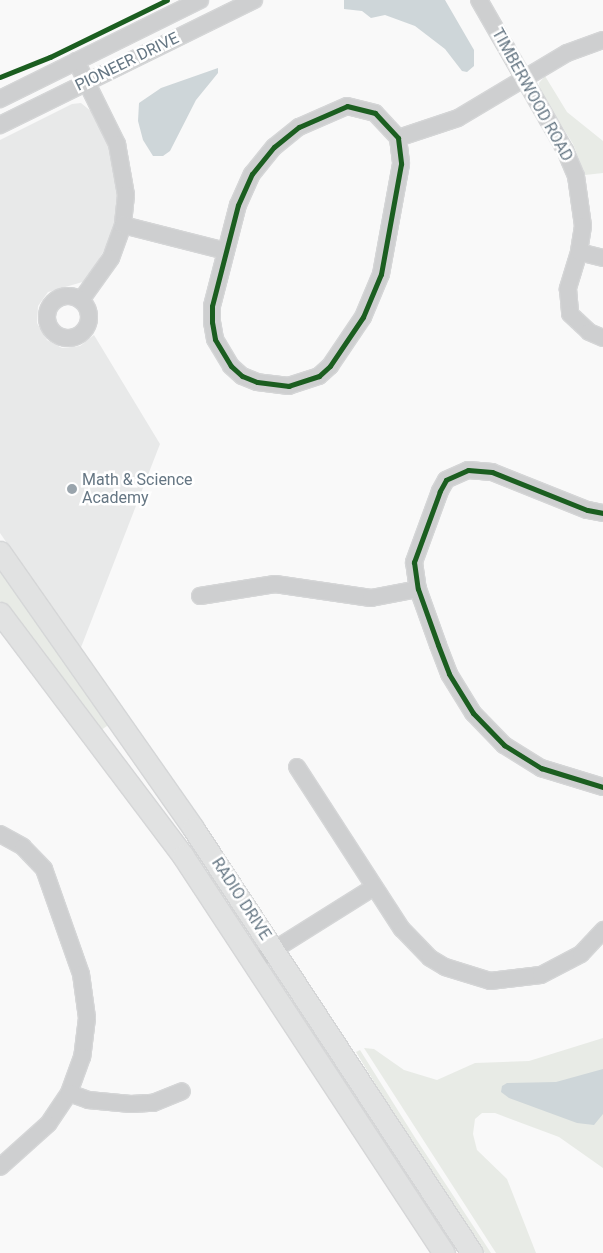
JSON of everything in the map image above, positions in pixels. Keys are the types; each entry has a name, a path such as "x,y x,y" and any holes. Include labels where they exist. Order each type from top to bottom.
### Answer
{"main road":[{"name":"RADIO DRIVE","path":"0,552 165,785 472,1253"},
{"name":"RADIO DRIVE","path":"0,613 153,814 254,962 444,1253"}],"street":[{"name":"PIONEER DRIVE","path":"0,99 200,0"},
{"name":"PIONEER DRIVE","path":"0,125 254,0"},
{"name":"TIMBERWOOD ROAD","path":"479,0 565,150 576,176 582,211 580,252 568,289 570,314 588,332 603,338"},
{"path":"398,138 458,118 570,51 603,40"},
{"path":"76,61 117,144 122,161 126,195 123,225 111,258 81,300"},
{"path":"347,106 376,113 398,138 401,164 381,274 352,337 319,376 289,386 272,386 242,376 222,353 215,339 212,306 238,205 252,174 274,147 299,127 347,106"},
{"path":"123,225 226,250"},
{"path":"580,252 603,258"},
{"path":"603,514 480,469 457,474 446,480 440,491 414,562 418,589 449,674 473,713 490,733 541,768 603,787"},
{"path":"200,596 275,584 302,585 370,598 418,589"},
{"path":"297,767 402,929 430,958 466,976 490,982 541,975 562,966 580,954 603,930"},
{"path":"0,834 23,847 44,869 81,974 86,996 87,1037 69,1093 48,1124 0,1167"},
{"path":"254,962 374,887"},
{"path":"69,1093 88,1100 131,1104 153,1103 182,1091"}],"shaded area":[{"path":"344,0 445,0 474,50 474,66 467,72 462,71 445,49 415,26 385,15 371,18 362,11 344,9"},
{"path":"218,68 218,73 196,100 170,151 163,156 153,156 143,140 138,121 139,103 161,88"},
{"path":"545,76 567,112 603,141 603,173 585,175 573,144 540,91 539,83"},
{"name":"Math & Science Academy","path":"81,103 92,112 111,150 118,189 117,216 109,242 86,281 48,292 38,306 37,323 47,340 62,348 80,346 94,335 160,444 80,650 0,533 0,140 72,104"},
{"path":"0,565 111,723 100,731 0,601"},
{"path":"306,1013 457,1244 450,1249 299,1018"},
{"path":"603,1038 603,1168 559,1137 495,1113 482,1113 475,1119 473,1134 477,1150 507,1179 536,1253 496,1253 364,1048 374,1049 404,1070 437,1080 475,1063 529,1061"},
{"path":"360,1050 491,1253 485,1253 395,1117 356,1052"},
{"path":"603,1069 603,1114 594,1125 577,1123 509,1098 501,1092 502,1086 507,1083 556,1082"}],"cycle path":[{"path":"0,77 50,57 167,0"},
{"path":"347,106 375,113 398,138 401,164 381,274 363,317 330,366 319,376 289,386 257,382 242,376 231,366 215,339 212,322 212,306 238,205 252,174 274,147 299,127 347,106"},
{"path":"603,513 587,510 492,472 468,470 446,480 440,491 414,562 418,589 449,674 473,713 504,745 541,768 603,787"}],"place":[{"name":"Math & Science Academy","path":"72,489"}]}
